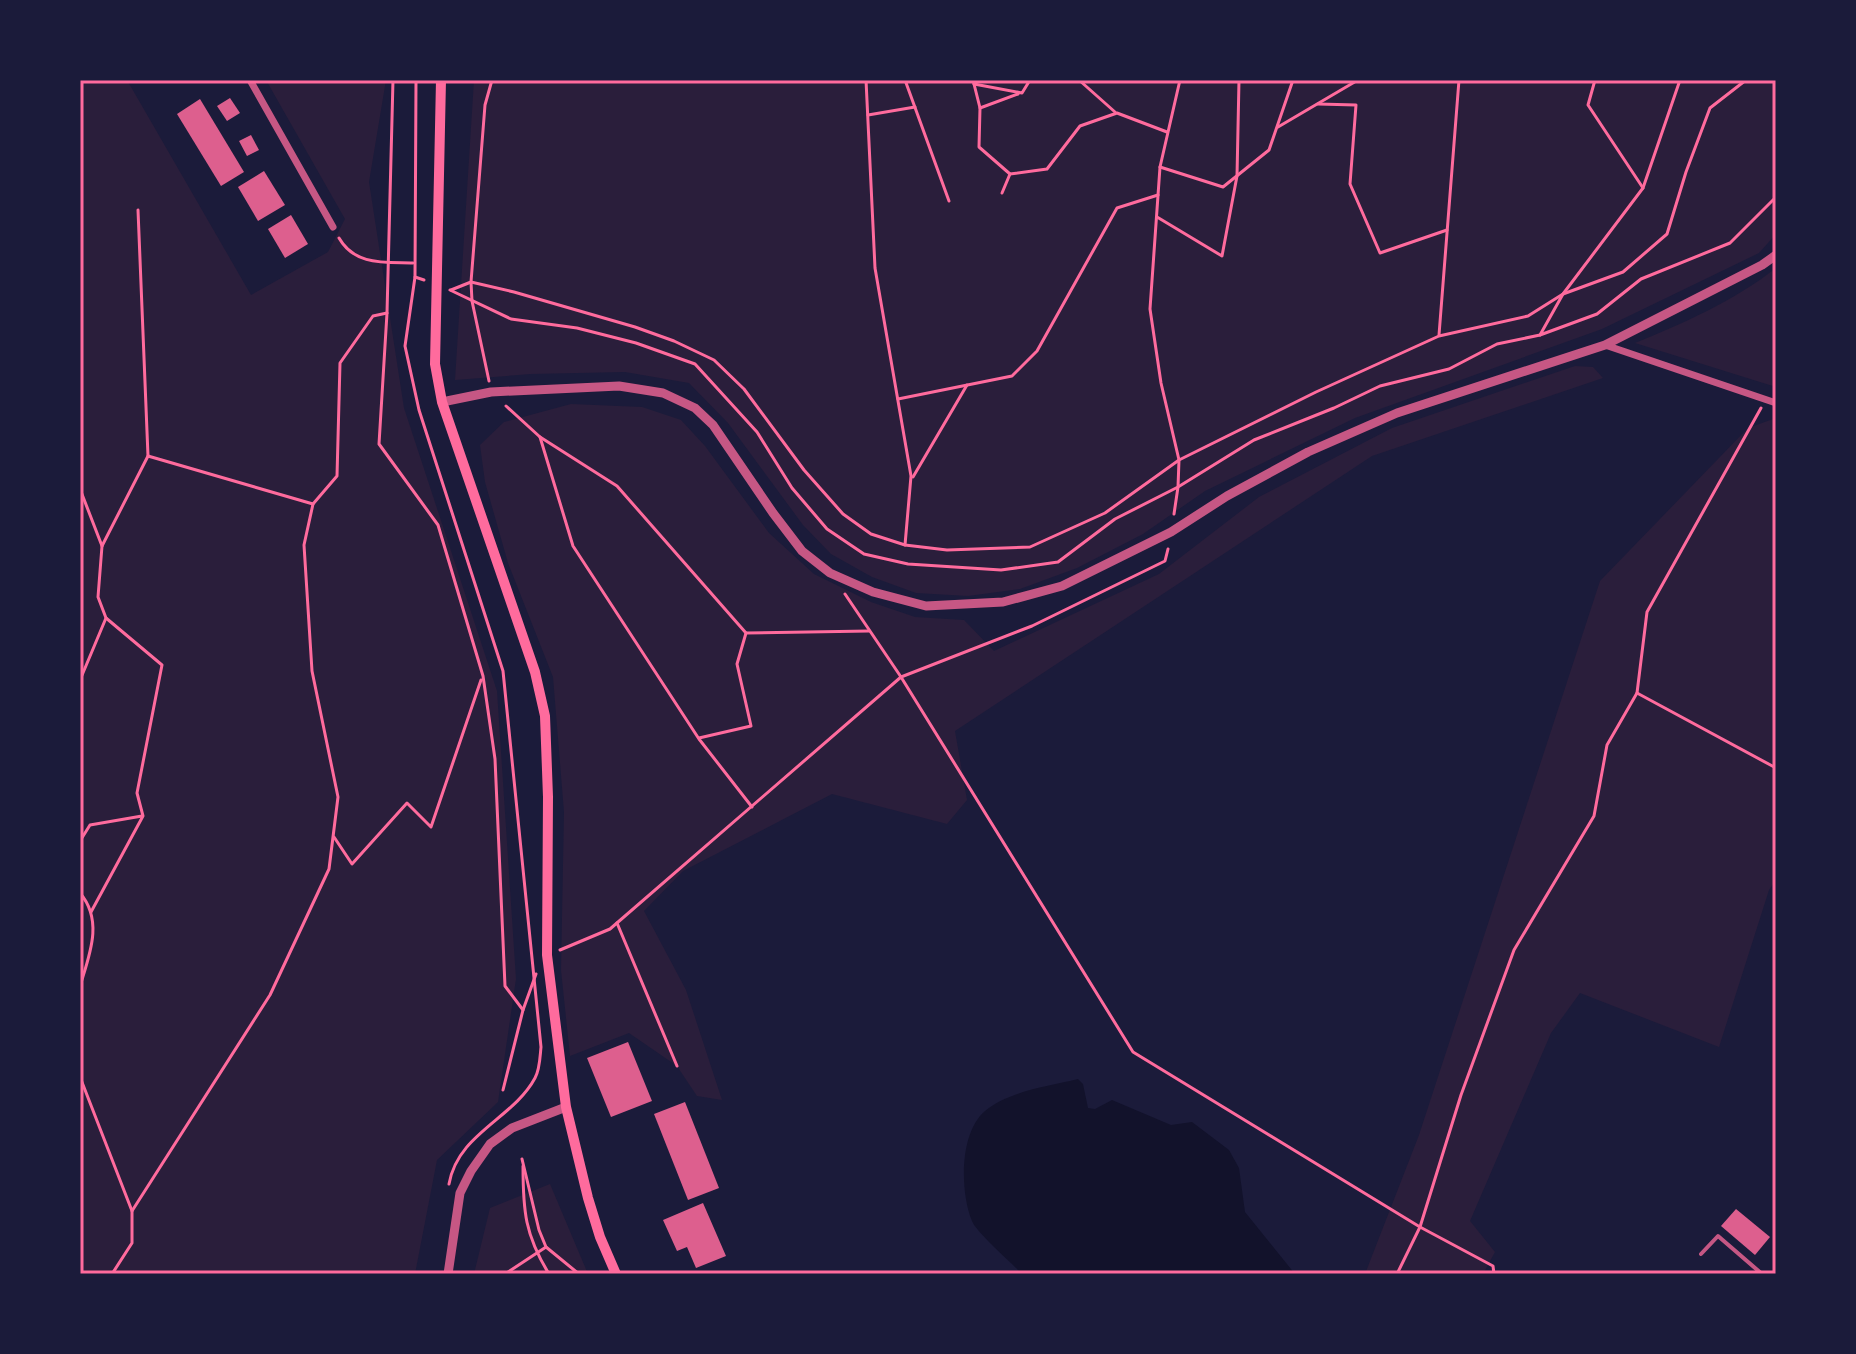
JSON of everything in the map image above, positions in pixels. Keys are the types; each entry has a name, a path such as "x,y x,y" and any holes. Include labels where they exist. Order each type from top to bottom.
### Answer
{"main road":[{"path":"441,80 435,364 442,402 535,672 545,716 547,955 566,1107 588,1198 616,1274"}],"street":[{"path":"250,80 333,227"},
{"path":"442,402 491,392 619,386 663,393 695,408 713,425 802,551 830,573 873,592 926,606 1003,602 1062,586 1171,532 1227,496 1308,452 1397,413 1605,345 1776,255"},
{"path":"1605,345 1776,403"},
{"path":"448,1274 460,1193 490,1144 512,1128 566,1107"}],"lane":[{"path":"1701,1254 1718,1236 1762,1274"}],"path":[{"path":"393,80 389,263 379,444 438,525 483,676 495,759 505,986 523,1010"},
{"path":"416,80 415,277 405,346 419,410 503,671 541,1047 537,1075 526,1091 465,1146 448,1190"},
{"path":"492,80 485,105 471,282 472,301 491,392 540,437 617,486 746,633 872,631"},
{"path":"866,80 875,268 911,480 905,545"},
{"path":"905,80 949,201"},
{"path":"980,108 1022,93 1030,80"},
{"path":"1079,80 1117,113 1167,132"},
{"path":"1180,80 1160,167 1150,309 1161,383 1179,460 1178,487 1115,519 1058,562 1001,570 908,564 864,554 827,529 792,488 757,432 695,364 636,343 577,328 511,319 451,290 471,282 635,327 714,360 744,389 804,470 843,514 871,534 905,545 947,550 1030,547 1105,513 1179,460 1316,392 1439,336 1528,316 1563,294 1623,272 1667,234 1710,108 1746,80"},
{"path":"1157,217 1222,256 1237,176 1239,80"},
{"path":"1160,167 1223,187 1269,150 1293,80"},
{"path":"1277,128 1358,80"},
{"path":"1439,336 1459,80"},
{"path":"1595,80 1588,105 1643,188"},
{"path":"1540,335 1563,294 1643,188 1680,80"},
{"path":"1022,93 974,82 980,108 979,147 1010,174 1047,169 1080,126 1117,113"},
{"path":"1318,104 1356,105 1350,184 1380,253 1447,230"},
{"path":"868,115 915,107"},
{"path":"1002,193 1010,174"},
{"path":"898,399 1012,376 1037,351 1117,208 1158,195"},
{"path":"91,912 143,816 137,793 162,665 106,618 98,597 102,546 148,456 138,210"},
{"path":"333,227 346,250 361,260 413,263"},
{"path":"132,1211 270,995 329,869 338,797 312,671 304,545 313,504 337,476 340,363 373,316 387,313"},
{"path":"911,480 967,385"},
{"path":"1397,1274 1420,1227 1461,1095 1514,950 1594,816 1607,745 1637,693 1647,612 1766,399"},
{"path":"540,437 573,546 699,739 752,807"},
{"path":"148,456 313,504"},
{"path":"80,489 102,546"},
{"path":"830,573 872,631 1133,1052 1420,1227 1493,1266 1494,1274"},
{"path":"80,680 106,618"},
{"path":"699,739 751,726 737,664 746,633"},
{"path":"333,836 352,864 407,803 431,827 483,676"},
{"path":"503,1090 533,979 547,955 610,929 901,677"},
{"path":"1637,693 1776,768"},
{"path":"80,841 90,825 143,816"},
{"path":"80,893 91,912 93,938 80,986"},
{"path":"617,923 677,1066"},
{"path":"80,1077 132,1211 132,1243 112,1274"},
{"path":"549,1274 537,1254 523,1213 522,1159 546,1247 579,1274"},
{"path":"505,1274 546,1247"}],"shaded area":[{"path":"80,80 127,80 251,295 328,252 345,219 266,80 386,80 369,182 404,408 497,691 516,979 498,1102 437,1160 415,1274 80,1274"},
{"path":"474,80 1776,80 1776,234 1759,253 1602,329 1355,418 1205,491 1143,534 1077,568 1020,589 968,596 916,593 872,577 831,554 803,525 728,423 689,383 625,372 531,374 455,380"},
{"path":"1776,268 1776,387 1635,343 1726,301"},
{"path":"1575,366 1593,367 1603,378 1372,456 955,731 967,800 947,824 832,794 683,871 644,911 686,990 722,1100 697,1096 677,1066 629,1033 570,1056 561,970 564,812 553,677 508,563 485,482 480,445 504,422 571,404 642,407 681,420 705,446 769,533 814,574 871,602 915,617 964,620 994,651 1159,574 1259,497 1392,428"},
{"path":"1776,418 1776,880 1769,890 1719,1047 1580,993 1551,1033 1470,1221 1495,1252 1483,1274 1365,1274 1419,1135 1600,581 1748,428"},
{"path":"1078,1079 1083,1084 1088,1108 1095,1109 1112,1100 1171,1125 1192,1122 1229,1150 1239,1168 1245,1212 1295,1274 1022,1274 972,1221 964,1179 970,1133 976,1121 995,1104 1030,1090"},
{"path":"550,1184 588,1274 474,1274 490,1208"}],"building":[{"path":"230,98 240,113 227,121 217,106"},
{"path":"200,99 244,172 221,186 177,114"},
{"path":"251,135 259,150 247,156 239,141"},
{"path":"264,171 285,205 258,221 238,187"},
{"path":"291,215 308,244 285,258 268,229"},
{"path":"628,1042 652,1101 611,1117 587,1058"},
{"path":"685,1102 719,1188 688,1200 654,1114"},
{"path":"703,1203 726,1256 696,1268 687,1247 677,1251 663,1220"},
{"path":"1736,1209 1770,1237 1755,1255 1721,1226"}]}
